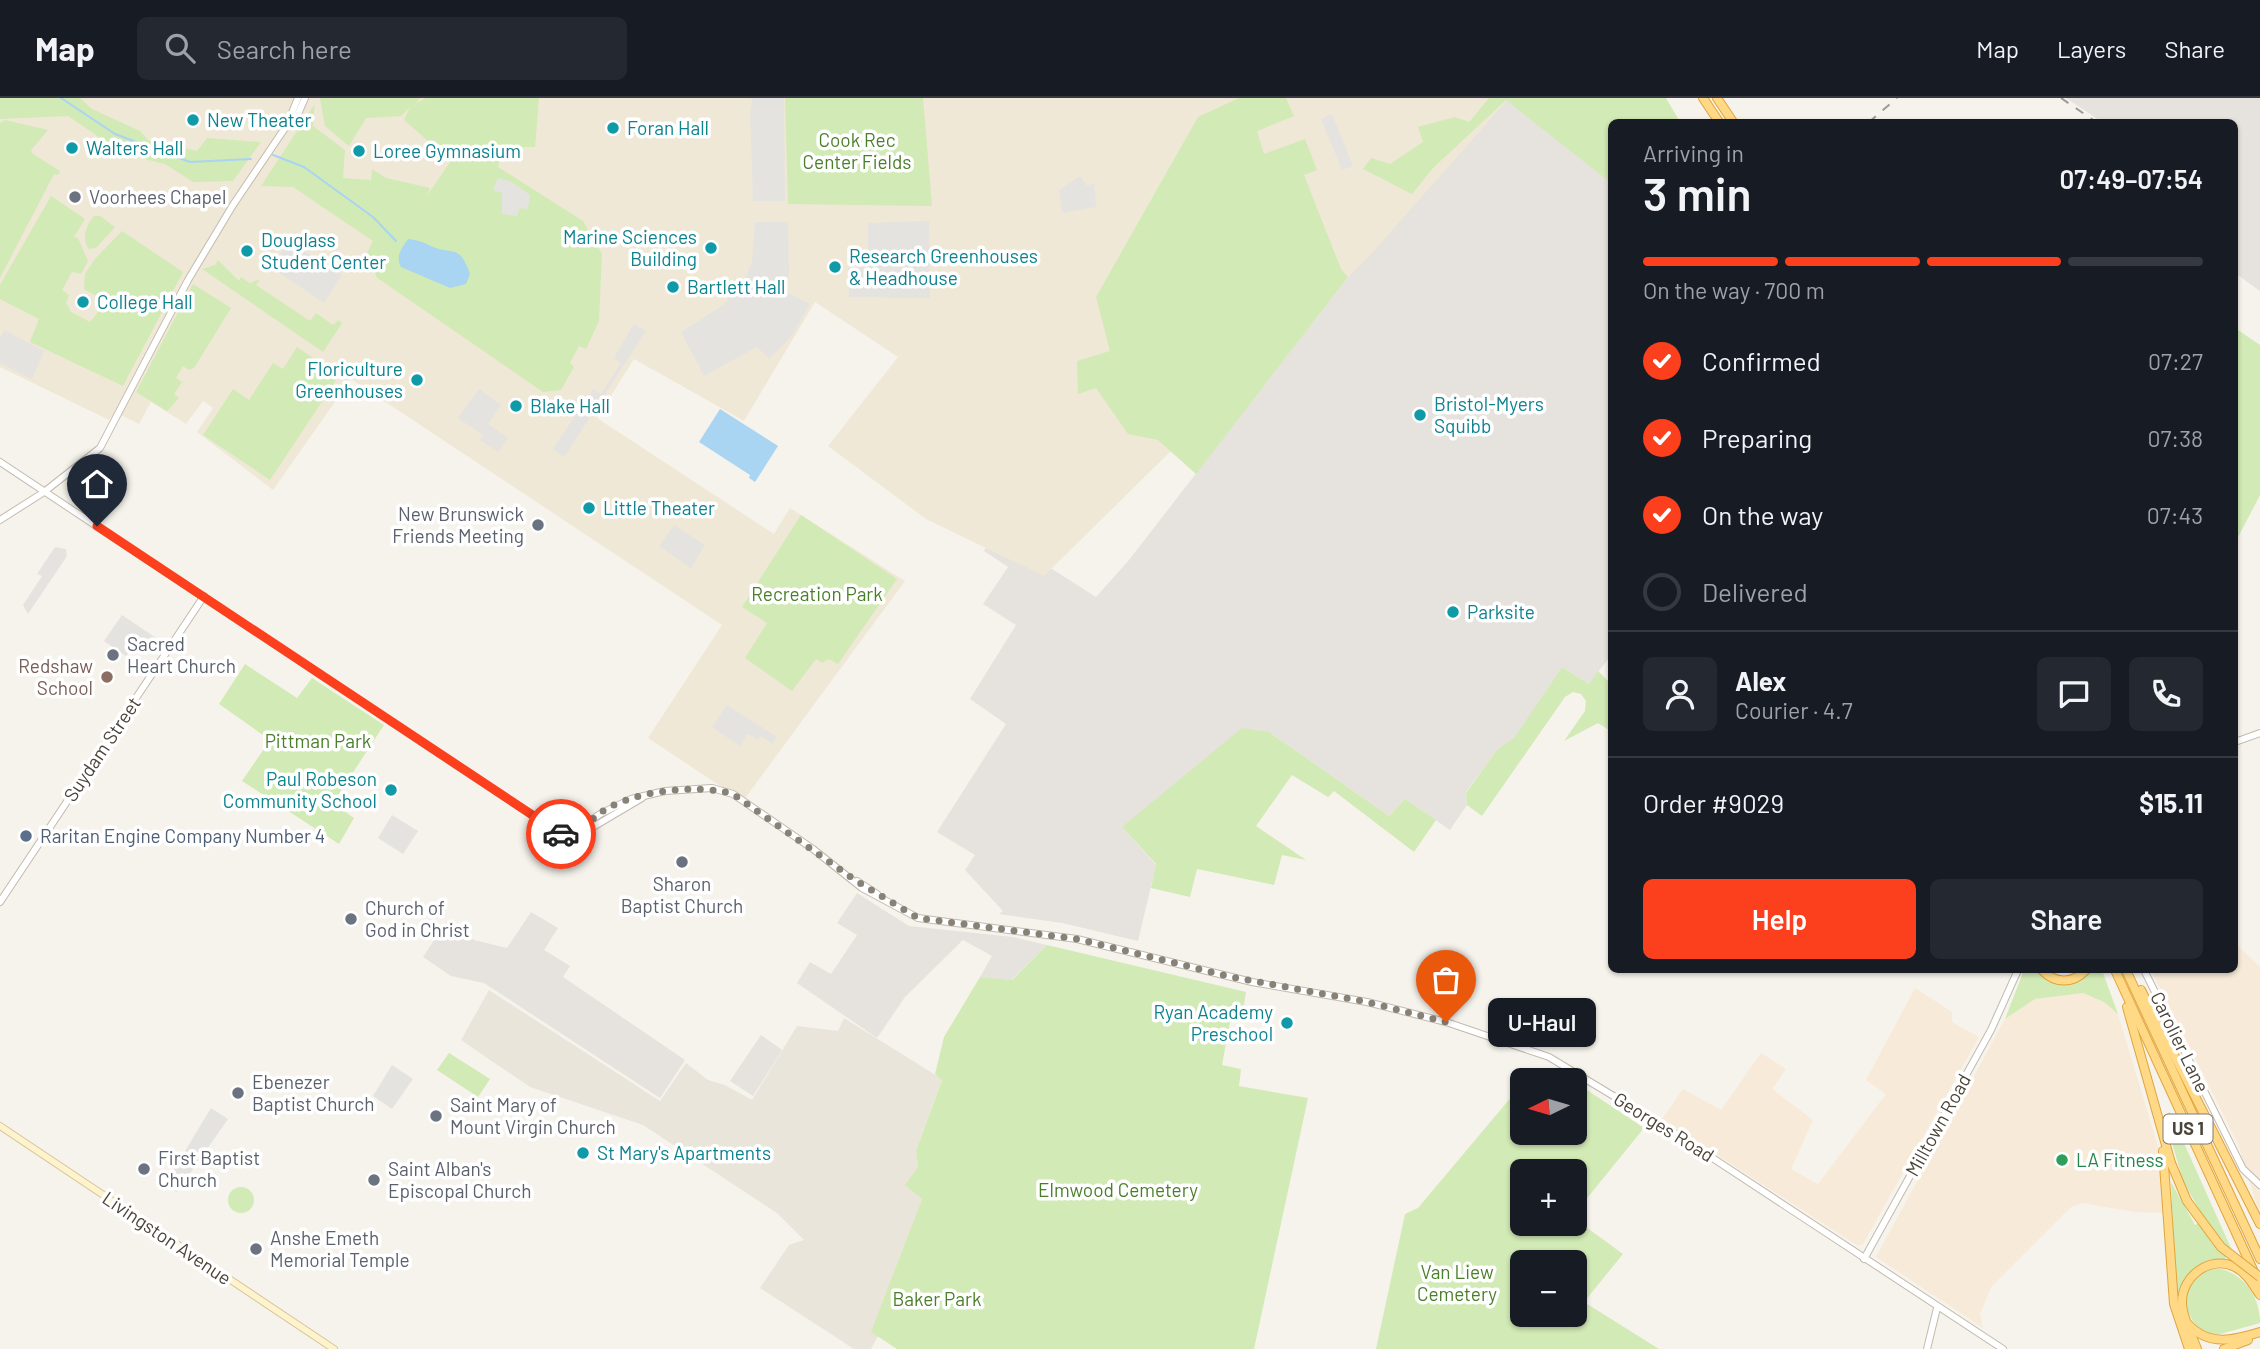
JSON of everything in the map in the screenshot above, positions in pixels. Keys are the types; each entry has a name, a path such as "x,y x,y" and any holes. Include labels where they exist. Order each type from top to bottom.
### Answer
{"highway":[{"path":"1703,98 1717,119"},
{"path":"1717,98 1731,119"},
{"path":"2046,973 2063,981 2075,979 2082,973"},
{"path":"2116,973 2174,1172 2187,1201 2221,1247 2260,1277"},
{"name":"US 1","path":"2116,973 2260,1285"},
{"name":"US 1","path":"2129,973 2260,1259"},
{"path":"2130,973 2168,1038 2260,1224"},
{"path":"2160,1121 2174,1304 2189,1349"},
{"path":"2197,1349 2182,1307 2184,1290 2191,1276 2207,1266 2221,1264 2235,1267 2247,1276 2260,1295"},
{"path":"2188,1323 2211,1339 2243,1340"},
{"path":"2224,1349 2260,1333"}],"main road":[{"name":"Livingston Avenue","path":"0,1126 334,1349"}],"street":[{"path":"0,520 44,492 100,448 188,279 287,125 298,98"},
{"path":"287,125 298,114 305,98"},
{"path":"0,462 204,596"},
{"name":"Georges Road","path":"204,596 577,845 593,819 643,797 695,787 733,794 855,880 918,918 1077,939 1252,982 1367,1002 1446,1022 1549,1057 1673,1132 2003,1349"},
{"name":"Suydam Street","path":"0,902 204,596"},
{"path":"2238,741 2260,733"},
{"name":"Georges Road","path":"588,830 634,806 643,797"},
{"name":"Milltown Road","path":"1864,1259 1991,1030 2014,973"},
{"name":"Carolier Lane","path":"2145,973 2243,1169 2260,1185"},
{"path":"1927,1349 1937,1308"}],"shaded area":[{"path":"0,98 1509,98 1373,252 1044,576 926,519 828,446 898,357 815,302 744,421 634,359 597,418 774,534 790,508 905,581 743,801 648,738 722,625 351,379 273,490 197,432 213,408 203,401 186,424 151,402 139,424 115,412 109,420 0,367"},
{"path":"752,98 784,98 785,201 753,201 750,112"},
{"path":"2066,98 2260,98 2260,291 2238,275 2238,119 2098,119"},
{"path":"1506,99 1608,181 1608,659 1589,684 1562,667 1515,738 1496,751 1466,792 1467,805 1450,830 1405,799 1389,816 1269,732 1122,827 1156,865 1138,941 1062,923 999,914 1003,911 965,870 975,855 937,832 1006,724 970,699 1016,625 983,604 1008,567 984,551 994,532 1096,597 1129,560 1348,277"},
{"path":"1332,114 1353,166 1342,170 1321,119"},
{"path":"1080,176 1087,186 1094,183 1096,207 1062,213 1059,190"},
{"path":"498,178 510,181 530,195 528,209 520,208 517,216 502,214 502,193 493,190"},
{"path":"929,221 930,298 849,297 848,268 868,267 868,223"},
{"path":"755,222 788,222 789,273 782,290 810,304 791,337 769,359 757,347 704,376 681,332 723,305 743,283 752,262"},
{"path":"289,241 342,275 324,303 271,267"},
{"path":"634,324 646,331 564,457 553,449 593,389 601,394 621,363 614,358"},
{"path":"4,330 44,351 32,379 0,363 0,338"},
{"path":"479,389 501,405 488,424 508,438 498,452 480,440 483,435 458,418"},
{"path":"674,525 705,545 691,568 659,546"},
{"path":"55,547 66,549 67,556 28,614 23,605 42,576 37,574"},
{"path":"122,615 159,640 151,652 136,642 126,656 104,641"},
{"path":"727,705 777,737 772,744 761,736 758,740 748,734 740,746 712,727"},
{"path":"392,815 418,831 403,854 378,838"},
{"path":"857,893 909,926 1013,937 1047,945 1011,980 980,977 992,956 963,940 905,997 877,1038 797,983 810,962 831,974 857,935 837,923"},
{"path":"531,912 558,928 544,950 570,966 563,977 685,1060 660,1098 484,983 451,976 423,957 446,922 474,940 507,948"},
{"path":"2238,946 2260,967 2260,1215 2238,1144 2152,973 2238,973"},
{"path":"1915,988 1952,1012 1952,1022 1979,1037 1863,1244 1858,1246 1662,1119 1683,1089 1721,1110 1761,1053 1786,1069 1772,1089 1813,1120 1791,1169 1818,1184 1886,1094 1866,1080"},
{"path":"489,990 660,1101 686,1063 708,1080 725,1085 752,1100 797,1026 838,1031 844,1018 942,1079 916,1151 922,1199 872,1331 878,1336 871,1349 854,1349 760,1288 789,1245 804,1240 777,1213 643,1125 530,1087 461,1040"},
{"path":"2083,993 2104,1002 2118,1014 2160,1153 2163,1213 2135,1212 2082,1203 2071,1207 1991,1287 1980,1314 1983,1328 1876,1257 2005,1019 2035,999"},
{"path":"761,1035 782,1050 753,1096 730,1081"},
{"path":"392,1065 413,1079 392,1109 373,1096"},
{"path":"211,1108 228,1119 177,1192 165,1184"}],"green space":[{"path":"0,98 80,98 92,109 140,131 148,140 197,151 207,138 261,142 233,181 193,182 165,164 124,154 68,116 0,119"},
{"path":"315,98 313,126 345,150 343,178 371,180 372,169 386,178 430,188 426,197 451,161 404,120 410,107 401,116 366,118 349,146 325,126 320,98 420,98 416,103 426,98 539,98 535,147 503,147 498,167 583,221 602,254 599,321 586,349 579,346 570,363 574,367 561,390 543,392 376,277 375,272 361,265 373,241 293,187 261,186 314,105"},
{"name":"Cook Rec Center Fields","path":"785,98 923,98 932,206 788,204"},
{"path":"1239,98 1286,98 1294,116 1257,131 1264,154 1305,139 1317,170 1304,175 1341,269 1348,277 1196,474 1158,440 1128,434 1096,388 1078,394 1077,361 1110,351 1096,297 1198,117"},
{"path":"1489,98 1666,98 1678,119 1608,119 1608,181 1506,100 1433,168 1412,194 1363,169 1371,158 1390,164 1423,142 1418,127 1455,117 1469,122"},
{"path":"5,120 48,130 31,150 60,171 58,175 54,174 0,278 0,123"},
{"path":"51,196 85,219 74,237 78,238 88,261 81,274 72,272 62,290 69,295 66,303 71,312 90,322 99,311 100,298 84,289 85,274 95,259 122,231 183,272 123,386 30,342 39,319 0,299 0,285"},
{"path":"94,216 100,216 115,227 96,248 89,249 85,241 86,232"},
{"path":"218,260 239,281 241,277 250,283 260,279 256,285 310,321 316,313 333,325 338,320 342,323 323,352 202,269 215,265"},
{"path":"193,284 231,308 194,368 189,370 183,366 176,378 182,382 174,394 179,398 167,411 136,392"},
{"path":"2238,330 2260,345 2260,495 2238,537"},
{"path":"297,347 339,376 270,480 203,435 233,389 249,400 273,363 283,369"},
{"name":"Recreation Park","path":"801,515 897,579 838,664 829,659 822,663 816,659 792,691 745,658 767,623 742,607"},
{"name":"Pittman Park","path":"245,664 297,698 312,678 384,725 333,803 354,818 339,844 242,781 270,740 219,704"},
{"path":"1562,667 1589,684 1598,671 1608,681 1608,729 1598,723 1564,741 1585,711 1586,701 1581,694 1573,692 1565,697 1482,816 1467,805 1466,793 1496,751 1515,737"},
{"path":"1242,728 1269,732 1389,816 1405,799 1436,820 1414,852 1334,791 1328,797 1292,775 1256,826 1306,860 1282,855 1274,885 1197,869 1190,897 1151,888 1156,864 1122,827"},
{"name":"Elmwood Cemetery","path":"1047,945 1246,992 1243,1011 1232,1011 1222,1065 1241,1069 1239,1086 1308,1098 1254,1349 897,1349 871,1332 922,1199 905,1185 918,1167 916,1151 942,1080 935,1074 944,1037 980,977 1012,980"},
{"path":"2023,973 2040,973 2050,982 2073,984 2087,973 2103,973 2118,1014 2104,1002 2083,993 2035,999 2005,1019"},
{"path":"449,1053 490,1079 478,1097 437,1070"},
{"name":"Van Liew Cemetery","path":"1587,1090 1644,1128 1587,1198 1587,1159 1510,1159 1510,1236 1587,1236 1587,1228 1623,1254 1587,1298 1587,1250 1510,1250 1510,1327 1587,1327 1587,1304 1659,1349 1376,1349 1405,1214 1418,1208 1510,1099 1510,1145 1587,1145"},
{"path":"2170,1112 2231,1248 2225,1259 2199,1265 2189,1273 2176,1296 2171,1182 2195,1225 2205,1220 2183,1181 2164,1115"},
{"path":"241,1187 251,1190 254,1200 251,1210 241,1213 231,1210 228,1200 231,1190"},
{"path":"2214,1268 2233,1274 2247,1286 2257,1303 2260,1323 2213,1336 2201,1330 2193,1321 2186,1301 2188,1291 2193,1281"}],"water":[{"path":"408,239 459,254 470,274 466,284 450,288 401,267 399,256"},
{"path":"720,409 778,446 755,482 749,478 750,475 699,442"}],"waterway":[{"path":"61,98 115,134 190,162 251,159"},
{"path":"273,155 304,167 373,217 396,241"}],"railway":[{"path":"1872,119 1897,98"},
{"path":"2061,98 2092,119"}],"way so far":[{"path":"561,834 577,845 593,819 609,808 665,790 712,788 733,794 908,915 1052,934 1232,977 1367,1002 1446,1022"}],"place":[{"name":"New Theater","path":"193,120"},
{"name":"Foran Hall","path":"613,128"},
{"name":"Walters Hall","path":"72,148"},
{"name":"Loree Gymnasium","path":"359,151"},
{"name":"Voorhees Chapel","path":"75,197"},
{"name":"Marine Sciences Building","path":"711,248"},
{"name":"Douglass Student Center","path":"247,251"},
{"name":"Research Greenhouses & Headhouse","path":"835,267"},
{"name":"Bartlett Hall","path":"673,287"},
{"name":"College Hall","path":"83,302"},
{"name":"Floriculture Greenhouses","path":"417,380"},
{"name":"Blake Hall","path":"516,406"},
{"name":"Bristol-Myers Squibb","path":"1420,415"},
{"name":"Little Theater","path":"589,508"},
{"name":"New Brunswick Friends Meeting","path":"538,525"},
{"name":"Parksite","path":"1453,612"},
{"name":"Sacred Heart Church","path":"113,655"},
{"name":"Redshaw School","path":"107,677"},
{"name":"Paul Robeson Community School","path":"391,790"},
{"name":"Raritan Engine Company Number 4","path":"26,836"},
{"name":"Sharon Baptist Church","path":"682,862"},
{"name":"Church of God in Christ","path":"351,919"},
{"name":"U-Haul","path":"1446,1022"},
{"name":"Ryan Academy Preschool","path":"1287,1023"},
{"name":"Ebenezer Baptist Church","path":"238,1093"},
{"name":"Saint Mary of Mount Virgin Church","path":"436,1116"},
{"name":"St Mary's Apartments","path":"583,1153"},
{"name":"LA Fitness","path":"2062,1160"},
{"name":"First Baptist Church","path":"144,1169"},
{"name":"Saint Alban's Episcopal Church","path":"374,1180"},
{"name":"Anshe Emeth Memorial Temple","path":"256,1249"}],"route":[{"path":"97,526 561,834"}],"park label":[{"name":"Baker Park","path":"937,1299"}]}
